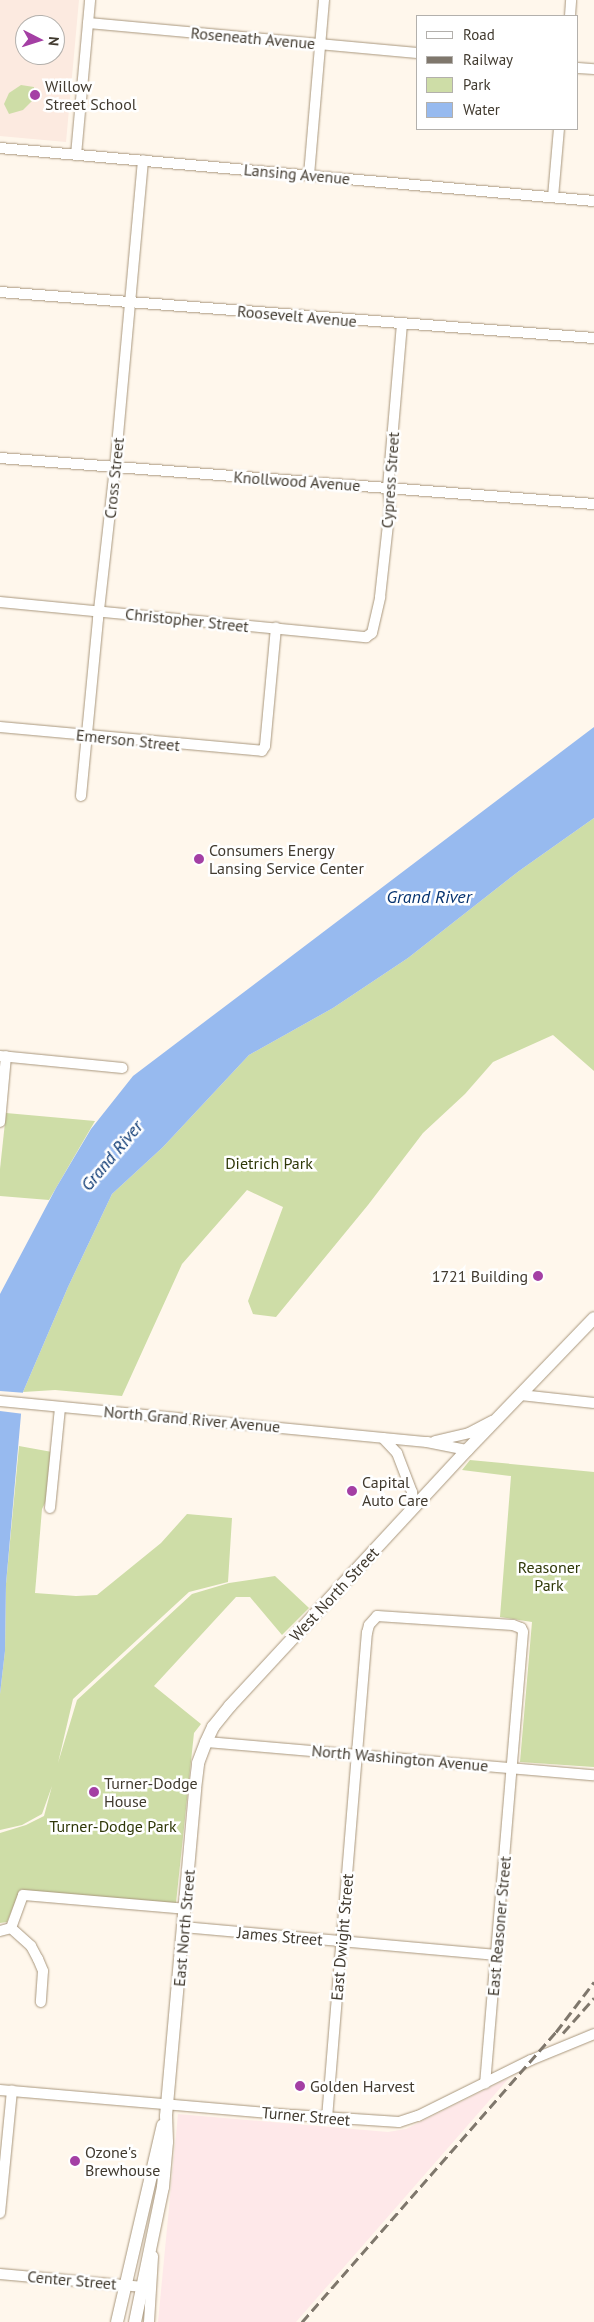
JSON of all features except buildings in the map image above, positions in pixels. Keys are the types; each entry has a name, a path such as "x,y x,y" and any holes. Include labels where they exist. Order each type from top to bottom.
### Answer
{"main road":[{"path":"467,1450 594,1318"},
{"name":"West North Street","path":"206,1742 213,1727 230,1706 467,1450"},
{"name":"East North Street","path":"155,2230 165,2166 167,2110 195,1789 198,1763 206,1742"},
{"name":"East North Street","path":"119,2322 124,2289 158,2139 167,2110"},
{"path":"136,2322 155,2230"}],"street":[{"path":"76,155 90,0"},
{"path":"309,175 324,0"},
{"path":"570,15 571,0"},
{"name":"Roseneath Avenue","path":"88,23 416,53"},
{"path":"579,68 594,69"},
{"path":"553,197 560,130"},
{"name":"Lansing Avenue","path":"0,148 594,201"},
{"name":"Cross Street","path":"81,796 98,611 116,468 143,160"},
{"name":"Roosevelt Avenue","path":"0,292 402,325 594,338"},
{"name":"Cypress Street","path":"372,634 380,596 390,506 388,487 402,325"},
{"name":"Knollwood Avenue","path":"0,458 594,504"},
{"name":"Christopher Street","path":"0,602 366,637 372,634"},
{"name":"Emerson Street","path":"0,727 256,752 262,751 265,746 276,628"},
{"path":"0,1122 3,1056 122,1068"},
{"path":"521,1395 594,1403"},
{"name":"North Grand River Avenue","path":"0,1402 427,1442 467,1450"},
{"path":"50,1508 60,1407"},
{"path":"427,1442 469,1433 499,1418"},
{"path":"383,1438 397,1453 412,1492 414,1508"},
{"name":"East Dwight Street","path":"327,2118 367,1633 373,1619 384,1615 513,1625 521,1628"},
{"name":"East Reasoner Street","path":"485,2083 523,1636 521,1628"},
{"name":"North Washington Avenue","path":"206,1742 594,1775"},
{"path":"11,1928 24,1895 185,1909"},
{"name":"James Street","path":"184,1927 497,1955"},
{"path":"0,1930 11,1928"},
{"path":"11,1928 31,1946 38,1958 43,1971 42,2002"},
{"name":"Turner Street","path":"0,2090 167,2110 399,2122 418,2116 531,2060 594,2034"},
{"path":"0,2213 12,2091"},
{"name":"East North Street","path":"149,2322 155,2230"},
{"name":"Center Street","path":"0,2274 124,2289 143,2287"}],"shaded area":[{"name":"Willow Street School","path":"0,0 79,0 66,142 0,136"},
{"path":"509,2078 296,2322 158,2322 178,2114 388,2132 406,2129"}],"green space":[{"path":"21,85 34,87 34,99 23,110 9,114 4,104 9,93"},
{"name":"Dietrich Park","path":"594,818 594,1071 553,1035 493,1062 465,1094 423,1133 368,1205 276,1317 253,1314 248,1301 283,1207 247,1190 182,1264 122,1396 55,1390 23,1392 68,1287 112,1194 163,1147 249,1055 333,1008 408,958 519,871"},
{"path":"6,1113 95,1121 49,1200 0,1196 0,1169"},
{"name":"Turner-Dodge Park","path":"19,1446 52,1452 46,1501 42,1509 35,1593 76,1596 97,1595 161,1543 187,1514 232,1518 228,1582 189,1592 73,1699 58,1763 77,1700 192,1594 229,1583 275,1576 309,1608 282,1635 250,1597 236,1597 154,1686 201,1724 194,1733 176,1903 20,1890 7,1922 0,1923 0,1833 26,1825 44,1816 52,1786 42,1814 22,1825 0,1830 0,1694 5,1651 6,1584"},
{"name":"Reasoner Park","path":"470,1460 594,1472 594,1767 520,1762 532,1622 500,1617 511,1476 462,1470"}],"water":[{"name":"Grand River","path":"594,727 594,818 519,871 408,958 333,1008 249,1055 163,1147 112,1194 68,1287 23,1392 6,1584 5,1651 0,1694 0,1294 56,1188 91,1129 133,1076"}],"pier":[{"path":"0,1391 26,1393 24,1414 0,1411"}],"railway":[{"path":"302,2322 556,2032 594,1982"},
{"path":"563,2033 594,1998"}],"place":[{"name":"Willow Street School","path":"35,95"},
{"name":"Consumers Energy Lansing Service Center","path":"199,859"},
{"name":"1721 Building","path":"538,1276"},
{"name":"Capital Auto Care","path":"352,1491"},
{"name":"Turner-Dodge House","path":"94,1792"},
{"name":"Golden Harvest","path":"300,2086"},
{"name":"Ozone's Brewhouse","path":"75,2161"}]}
